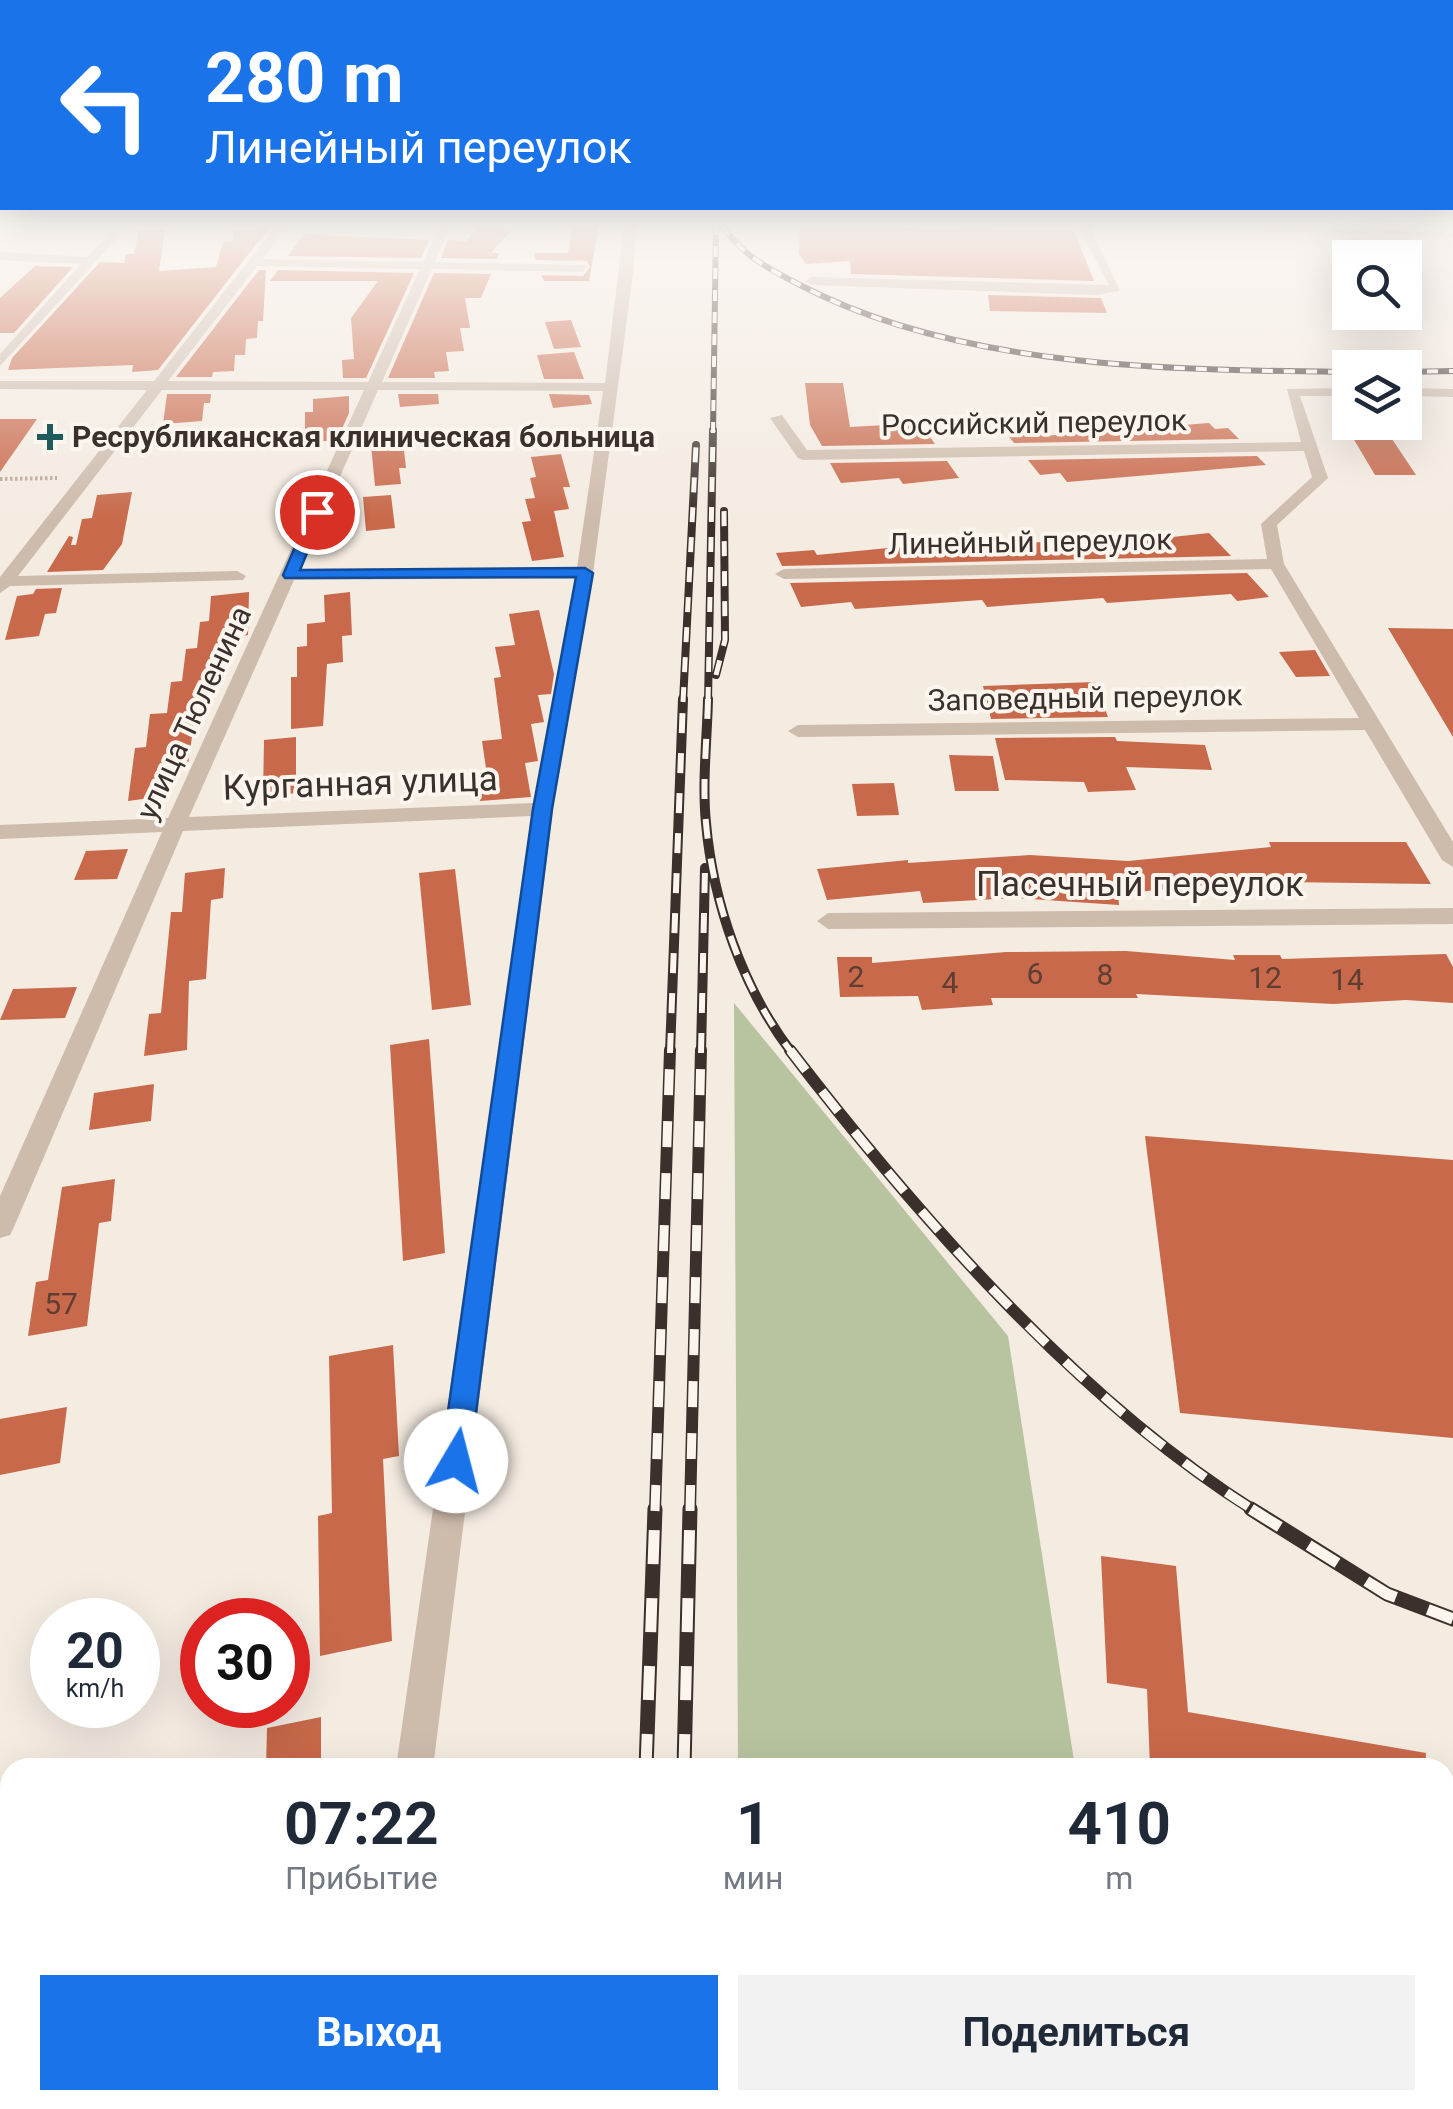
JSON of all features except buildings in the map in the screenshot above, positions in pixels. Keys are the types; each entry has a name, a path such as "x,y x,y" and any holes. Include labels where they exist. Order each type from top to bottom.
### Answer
{"street":[{"path":"0,362 33,324"},
{"path":"3,585 207,324"},
{"name":"улица Тюленина","path":"0,1227 399,324"},
{"path":"415,1758 542,809 585,573 619,324"},
{"path":"0,386 610,387"},
{"path":"1332,392 1292,392 1320,478 1270,524 1276,564 1453,860"},
{"path":"1422,392 1453,392"},
{"name":"Российский переулок","path":"777,418 803,455 1311,446"},
{"name":"Линейный переулок","path":"784,574 1276,564"},
{"path":"291,575 585,573"},
{"path":"3,585 238,576"},
{"name":"Заповедный переулок","path":"798,731 1372,724"},
{"name":"Курганная улица","path":"0,832 542,809"},
{"name":"Пасечный переулок","path":"828,920 1453,916"}],"path":[{"path":"0,479 89,478"}],"green space":[{"path":"734,1003 1008,1336 1074,1758 738,1758"}],"railway":[{"path":"713,433 715,324"},
{"path":"899,324 998,349 1069,359 1141,366 1332,372"},
{"path":"1422,372 1453,371"},
{"path":"708,702 713,430"},
{"path":"683,702 696,445"},
{"path":"716,675 725,640 724,511"},
{"path":"670,1053 683,699"},
{"path":"708,699 705,808 723,914 745,973 792,1053"},
{"path":"701,1053 705,868"},
{"path":"655,1511 670,1050"},
{"path":"690,1511 701,1050"},
{"path":"790,1050 891,1176 1004,1301 1126,1416 1255,1511"},
{"path":"646,1758 655,1509"},
{"path":"684,1758 690,1509"},
{"path":"1251,1509 1387,1594 1453,1619"}],"place":[{"name":"Ресрубликанская клиническая больница","path":"50,437"}],"route":[{"path":"317,512 291,575 585,573 542,809 456,1461"}]}
